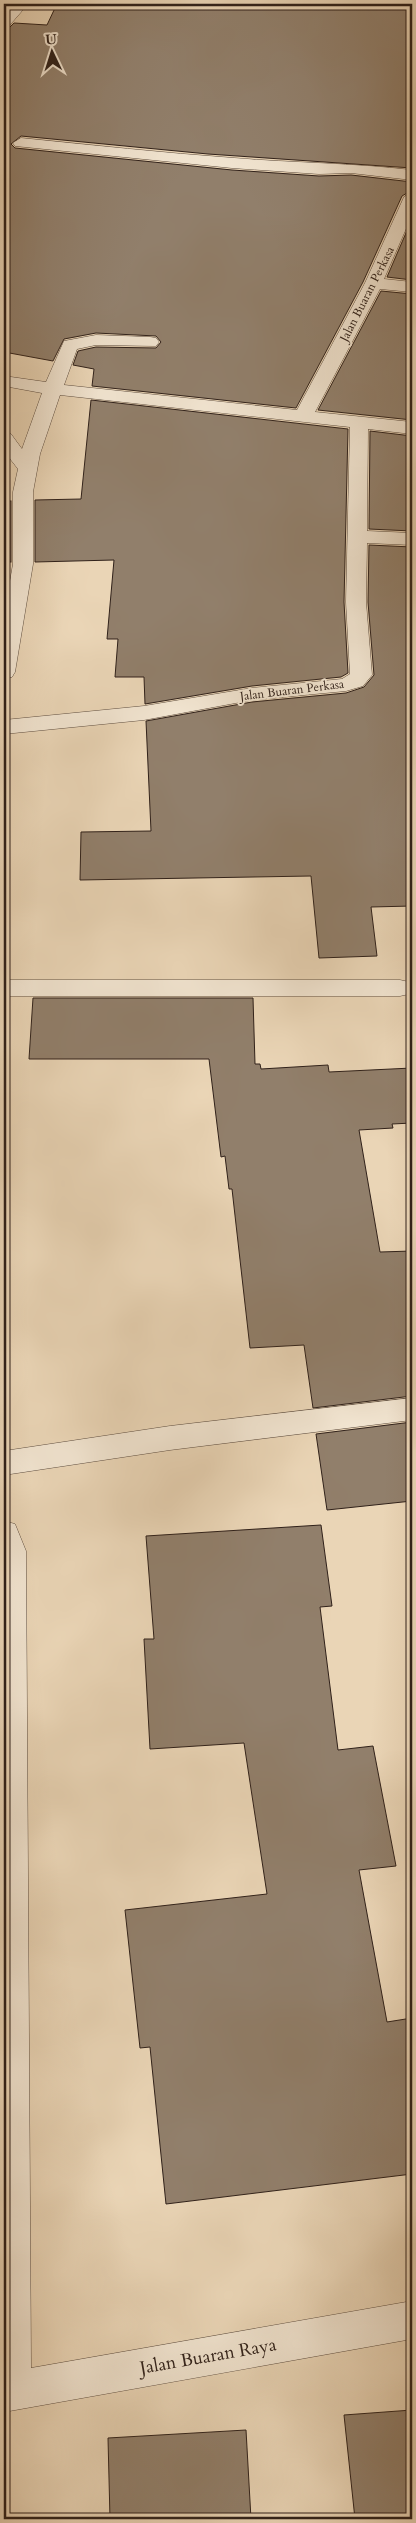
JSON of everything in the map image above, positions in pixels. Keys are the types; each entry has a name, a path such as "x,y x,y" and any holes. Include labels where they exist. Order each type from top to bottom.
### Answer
{"street":[{"path":"4,24 21,4"},
{"path":"21,143 232,164 319,169 351,168 412,175"},
{"name":"Jalan Buaran Perkasa","path":"303,416 374,283 412,197"},
{"path":"374,283 412,287"},
{"path":"5,660 23,564 23,492 27,469 38,427 70,345 96,340 150,342"},
{"path":"4,381 53,389 303,416 359,424 412,428"},
{"name":"Jalan Buaran Perkasa","path":"4,727 144,713 252,694 346,685 355,681 361,675 356,602 359,424"},
{"path":"4,438 27,469"},
{"path":"358,537 412,539"},
{"path":"4,988 400,988"},
{"path":"4,1463 170,1438 412,1409"},
{"path":"4,1533 11,1551 8,1756 8,2391"},
{"name":"Jalan Buaran Raya","path":"8,2391 412,2320"}],"building":[{"path":"207,4 412,4 412,168 208,154 21,136 11,144 15,148 232,170 319,176 351,175 412,182 412,190 402,196 363,282 296,408 92,386 94,369 73,365 78,351 96,347 156,348 161,342 156,336 96,333 64,339 53,361 4,352 4,29 9,28 14,23 47,25 55,8 206,8"},
{"path":"412,219 412,280 387,277"},
{"path":"381,291 412,294 412,420 318,410"},
{"path":"91,400 348,429 344,602 348,673 341,677 252,686 145,704 144,677 115,677 118,639 107,639 114,560 35,562 35,500 81,499"},
{"path":"370,431 412,436 412,531 369,529"},
{"path":"4,501 11,501 11,562 4,562"},
{"path":"369,545 412,547 412,906 371,907 377,956 319,958 311,876 80,880 81,832 151,831 146,721 252,702 346,693 364,687 374,675 368,602"},
{"path":"33,998 253,998 255,1064 260,1064 261,1069 328,1065 329,1072 412,1068 412,1123 392,1124 393,1128 359,1130 380,1252 412,1251 412,1396 313,1408 304,1345 250,1348 232,1189 229,1189 225,1156 221,1157 209,1059 29,1059"},
{"path":"412,1422 412,1501 327,1510 316,1434"},
{"path":"321,1525 332,1606 320,1607 338,1750 373,1746 396,1866 359,1870 387,2022 412,2018 412,2174 166,2204 150,2047 140,2048 125,1910 267,1894 244,1743 150,1749 144,1639 154,1639 146,1536"},
{"path":"412,2410 412,2519 355,2519 344,2415"},
{"path":"246,2430 251,2519 110,2519 108,2438"}]}
